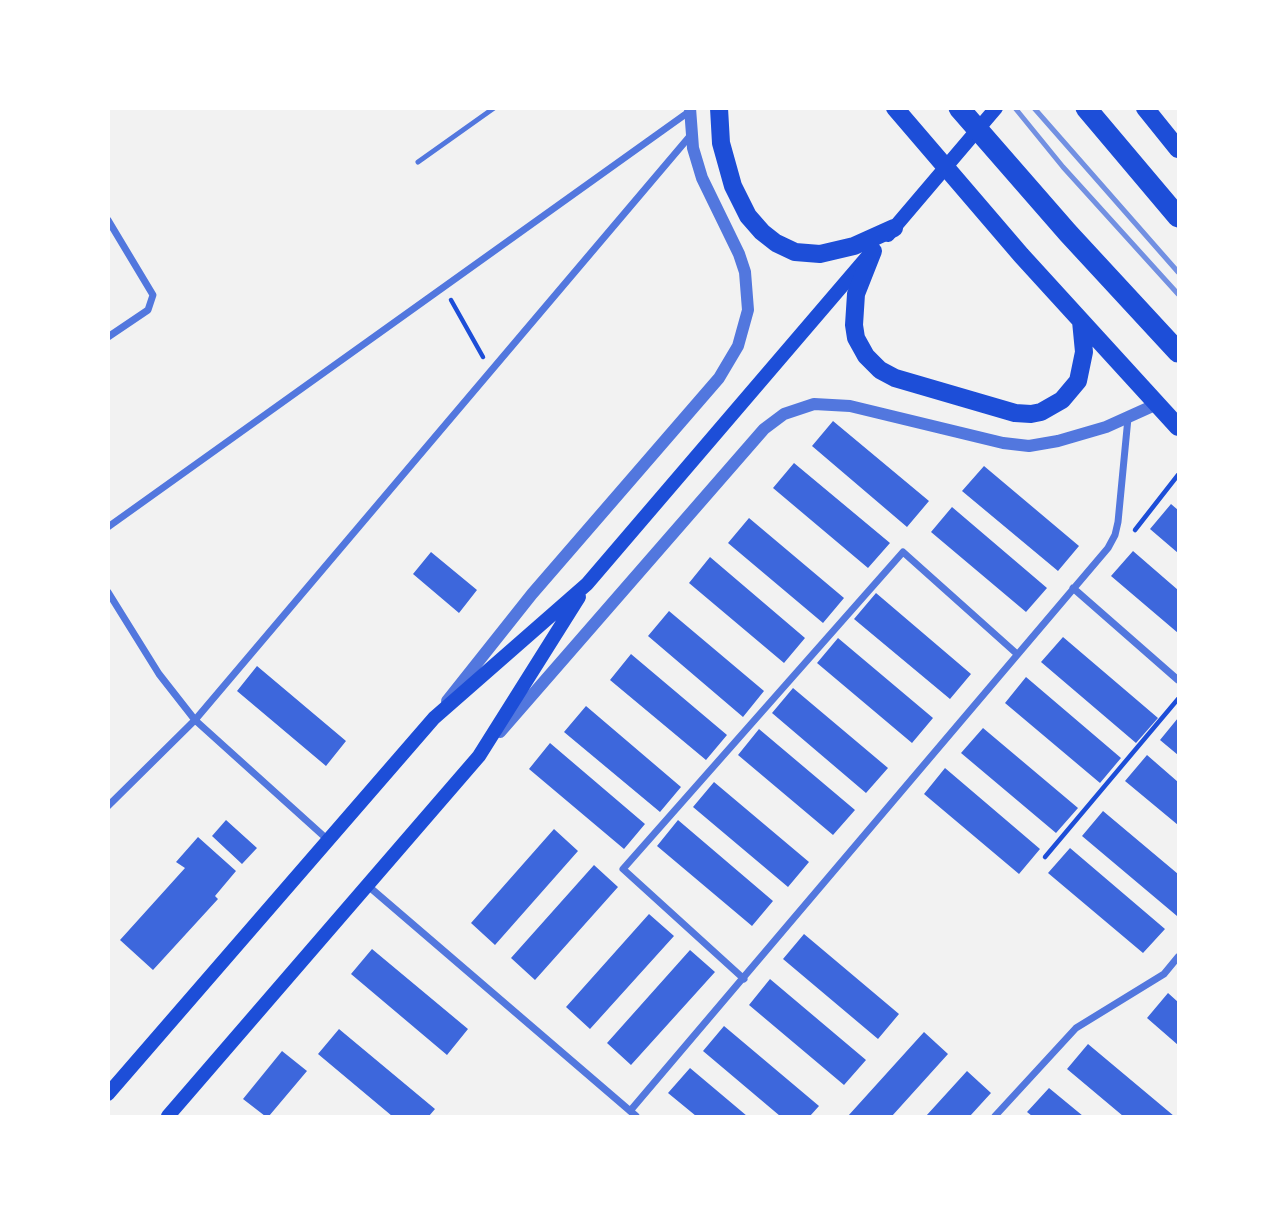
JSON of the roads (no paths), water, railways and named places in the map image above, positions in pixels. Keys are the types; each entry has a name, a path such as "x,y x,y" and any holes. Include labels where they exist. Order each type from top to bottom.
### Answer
{"highway":[{"path":"959,108 1005,163 1178,352"},
{"path":"1086,108 1178,217"}],"main road":[{"path":"719,108 721,143 733,186 748,216 768,238 795,252 820,254 854,246 894,228"},
{"path":"108,1094 434,718 587,584 996,108"},
{"path":"1145,108 1178,149"},
{"path":"900,114 974,202 1178,426"},
{"path":"873,251 856,294 856,338 866,356 880,370 895,378 1006,411 1023,414 1041,412 1062,400 1078,381 1084,352 1081,321"},
{"path":"168,1116 479,756 587,584"}],"street":[{"path":"434,718 533,594 719,378 738,346 748,310 745,272 702,178 691,136 690,110"},
{"path":"108,527 690,110"},
{"path":"108,806 195,720 691,136"},
{"path":"108,220 153,295 148,310 108,337"},
{"path":"479,756 764,429 783,414 814,404 850,406 1029,446 1058,442 1128,418 1157,404"},
{"path":"367,885 633,1114 1108,548 1118,522 1128,418"},
{"path":"744,979 623,869 902,552 1017,654"},
{"path":"1073,588 1178,680"},
{"path":"108,592 159,674 195,720 328,840"},
{"path":"995,1116 1076,1028 1164,974 1178,957"}],"lane":[{"path":"418,162 495,108"}],"railway":[{"path":"1015,108 1063,167 1178,294"},
{"path":"1034,108 1178,272"}]}
